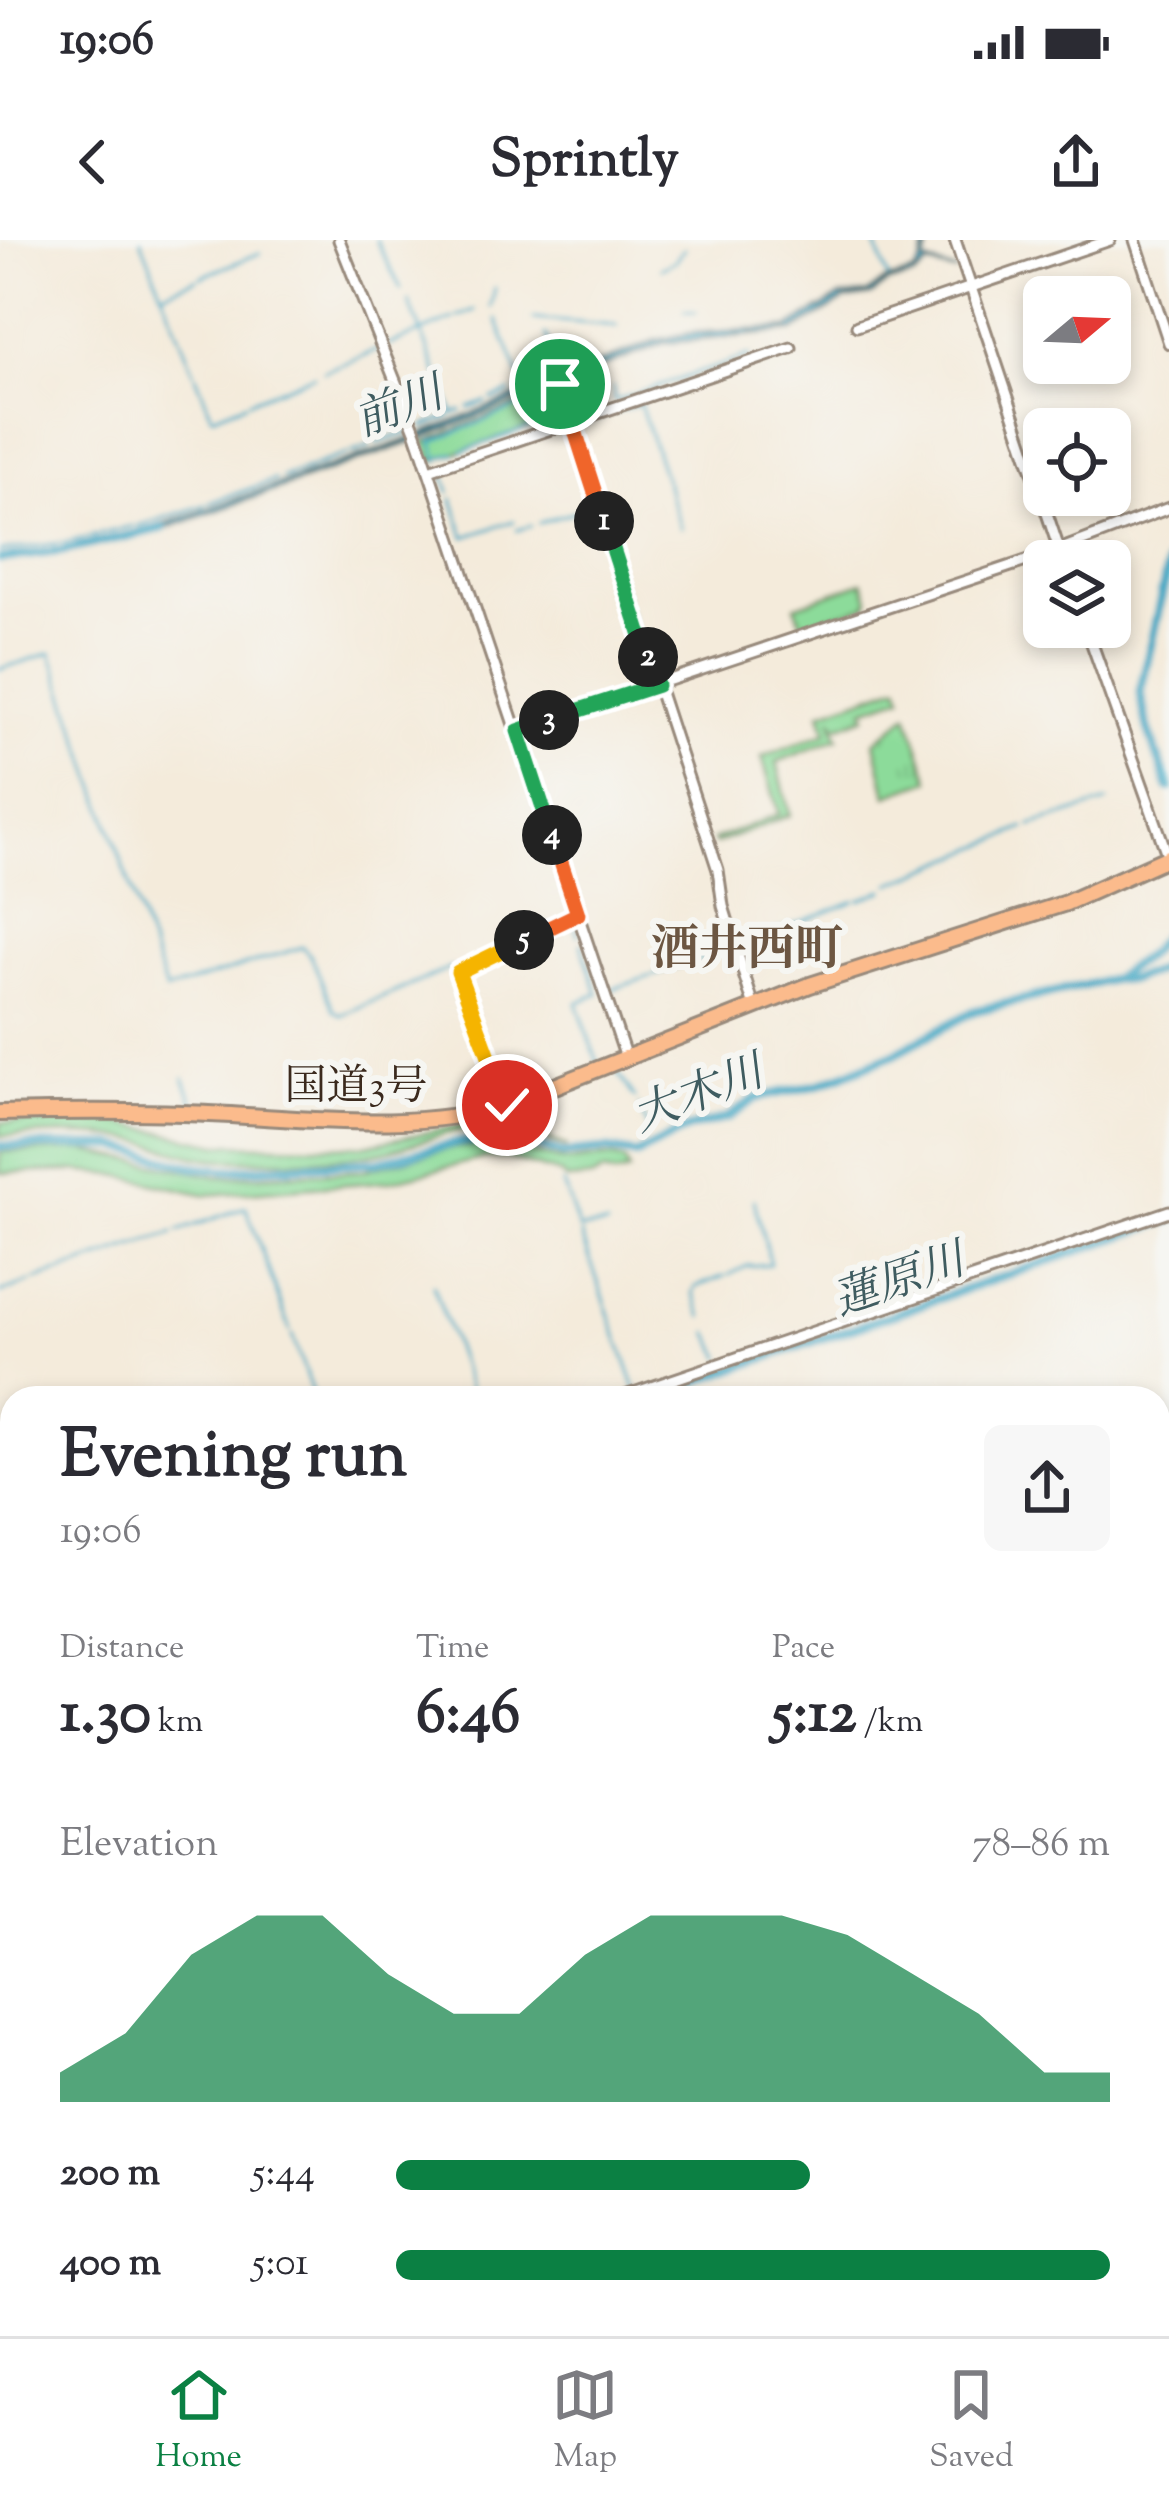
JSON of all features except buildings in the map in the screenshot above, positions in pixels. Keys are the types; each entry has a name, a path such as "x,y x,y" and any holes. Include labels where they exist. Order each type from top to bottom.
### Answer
{"highway":[{"name":"国道3号","path":"0,1113 105,1111 410,1121 468,1115 507,1105 878,962 1066,903 1169,858"}],"street":[{"path":"339,240 418,437 626,1058"},
{"path":"958,240 1056,540"},
{"path":"971,285 979,278 1092,240"},
{"path":"856,326 1110,240"},
{"path":"1135,240 1169,343"},
{"path":"429,470 791,348"},
{"path":"558,381 718,870 723,906 754,1007"},
{"path":"1095,540 1169,508"},
{"path":"518,731 1023,567"},
{"path":"1094,648 1169,858"},
{"path":"507,1105 458,972 578,914"},
{"path":"654,1386 1169,1211"}],"green space":[{"path":"528,401 536,421 564,410 565,415 432,461 425,442"},
{"path":"863,582 869,599 866,606 802,624 795,606"},
{"path":"899,685 903,696 864,709 866,716 837,727 832,718 838,738 777,762 790,815 715,844 713,840 779,814 762,757 827,732 821,712"},
{"path":"908,714 930,780 887,795 875,742"},
{"path":"510,1115 516,1123 567,1147 515,1128 490,1127 363,1155 226,1160 112,1137 0,1136 0,1122 116,1122 218,1144 366,1145"},
{"path":"493,1143 568,1161 618,1159 629,1172 566,1180 561,1174 507,1158 485,1158 390,1181 207,1195 117,1175 0,1173 0,1152 82,1150 219,1177 361,1171"}],"water":[{"path":"927,240 925,262 957,272 928,265 914,277 887,283 871,296 845,300 794,331 664,343 415,441 156,532 155,527 402,442 657,340 691,333 788,328 840,297 867,294 885,281 914,273"}],"waterway":[{"path":"141,240 194,372"},
{"path":"376,240 401,289"},
{"path":"874,240 888,278"},
{"path":"661,268 684,249"},
{"path":"201,277 260,253"},
{"path":"164,292 196,279"},
{"path":"491,307 495,288"},
{"path":"409,301 442,385"},
{"path":"458,317 475,310"},
{"path":"685,311 696,312"},
{"path":"389,345 454,319"},
{"path":"533,319 618,326"},
{"path":"497,320 524,387"},
{"path":"546,334 560,371"},
{"path":"324,371 378,350"},
{"path":"613,387 615,401 749,356"},
{"path":"540,380 553,374"},
{"path":"249,401 314,375"},
{"path":"196,376 212,416 245,403"},
{"path":"517,390 533,383"},
{"path":"445,390 454,414 461,411"},
{"path":"492,399 510,393"},
{"path":"469,408 486,402"},
{"path":"434,441 526,404 535,425 563,411"},
{"path":"581,424 640,404 681,528"},
{"path":"423,427 450,416"},
{"path":"462,451 530,428"},
{"path":"377,443 410,432"},
{"path":"432,440 439,461"},
{"path":"351,453 370,446"},
{"path":"440,458 456,453"},
{"path":"282,478 347,454"},
{"path":"443,471 450,492"},
{"path":"209,503 275,480"},
{"path":"453,499 465,537 514,521"},
{"path":"138,526 205,505"},
{"path":"585,508 595,508 612,560"},
{"path":"539,523 576,511"},
{"path":"64,543 133,526"},
{"path":"517,530 531,526"},
{"name":"前川","path":"0,559 62,551 163,528"},
{"path":"0,551 60,543"},
{"name":"大木川","path":"1169,561 1140,693 1169,788"},
{"path":"615,570 624,596"},
{"path":"626,605 649,673"},
{"path":"0,669 51,653 166,991 302,947 311,956 334,1011 341,1015 451,968"},
{"path":"1031,826 1108,802"},
{"path":"891,884 1025,828"},
{"path":"860,900 884,890"},
{"path":"739,946 855,901"},
{"path":"573,921 578,935"},
{"path":"517,939 546,924"},
{"name":"大木川","path":"0,1146 115,1146 224,1170 376,1162 461,1142 510,1138 563,1154 607,1150 636,1155 689,1128 728,1118 756,1098 817,1085 894,1054 974,1011 1113,979 1149,953 1169,929"},
{"path":"581,943 598,994 577,1003 598,1063"},
{"path":"610,990 731,949"},
{"path":"1113,979 1130,980 1169,967"},
{"path":"615,1069 635,1098"},
{"path":"184,1078 196,1108"},
{"path":"544,1098 551,1095"},
{"path":"639,1106 648,1129"},
{"path":"314,1113 355,1115"},
{"path":"563,1184 579,1229 607,1226"},
{"path":"729,1275 747,1266 770,1264 754,1200"},
{"path":"179,1231 246,1207 290,1330"},
{"name":"蓮原川","path":"683,1386 1169,1220"},
{"path":"36,1280 173,1233"},
{"path":"581,1234 635,1386"},
{"path":"703,1317 693,1292 725,1276"},
{"path":"0,1293 31,1282"},
{"path":"433,1285 469,1386"},
{"path":"709,1332 722,1357"},
{"path":"292,1335 310,1386"}],"district":[{"name":"酒井西町","path":"747,947"}],"route":[{"path":"507,1105 458,972 578,914 518,731 657,685 560,384"}]}
